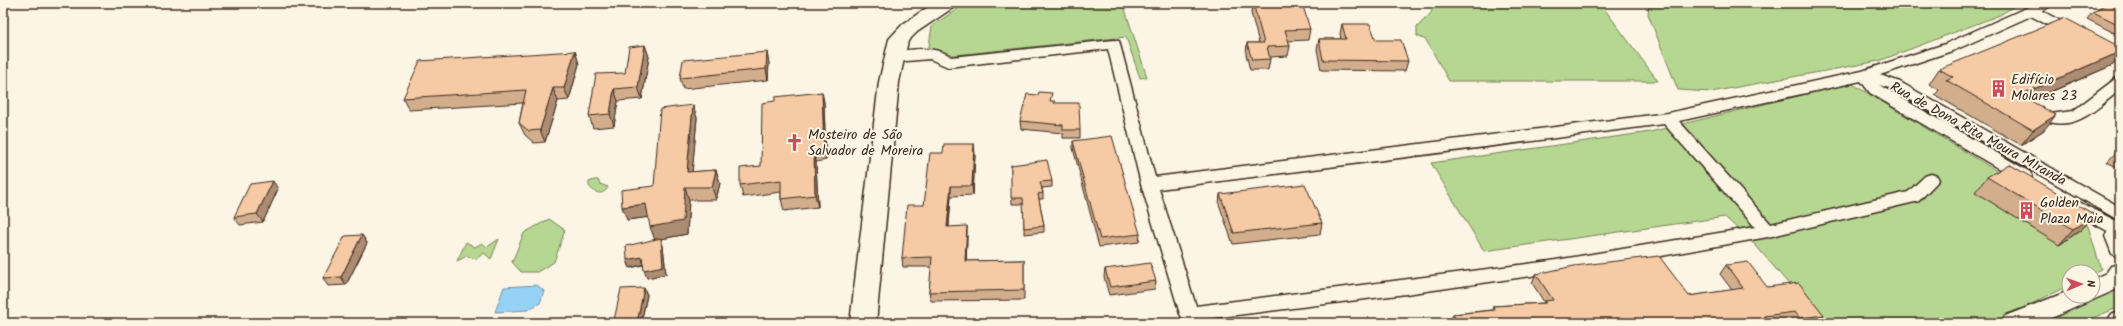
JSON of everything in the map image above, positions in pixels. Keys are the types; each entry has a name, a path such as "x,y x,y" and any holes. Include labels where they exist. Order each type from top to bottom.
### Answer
{"main road":[{"path":"863,323 889,82 899,39 910,28 947,3"},
{"path":"2101,286 2115,280 2120,273"},
{"path":"2014,323 2061,304"}],"street":[{"path":"1149,184 1668,118 1865,75 1950,47 2048,3"},
{"path":"2032,11 2086,40"},
{"path":"895,57 935,55 944,58 948,62 1114,44 1149,184 1189,314 1434,285 1656,251 1768,231 1913,197 1931,180"},
{"name":"Rua de Dona Rita Moura MIranda","path":"1865,75 1875,90 2120,230"},
{"path":"2055,118 2077,116 2120,82"},
{"path":"1668,118 1768,231"}],"green space":[{"path":"966,3 1123,3 1147,77 1140,78 1126,37 955,55 928,52 932,26"},
{"path":"1435,3 1600,3 1658,81 1449,81 1426,40 1417,36 1417,27 1431,13"},
{"path":"1649,3 2019,3 2000,15 1879,61 1711,92 1678,90 1648,14"},
{"path":"1851,83 2088,226 2099,264 2061,264 2061,289 2004,318 1982,323 1822,323 1757,247 1725,217 1484,251 1431,163 1650,132"},
{"path":"598,180 600,184 608,187 601,193 593,191 589,186 589,182"},
{"path":"549,219 565,230 554,262 537,272 521,272 512,262 524,233"},
{"path":"499,239 491,259 484,253 476,259 467,256 457,261 466,242 475,247 482,243 487,247"},
{"path":"2120,288 2120,307 2080,323 2035,323 2081,304 2101,304 2101,296"}],"water":[{"path":"537,285 544,291 540,303 528,310 495,312 504,287"}],"building":[{"path":"1253,3 1302,3 1310,29 1285,30 1290,46 1267,47 1270,59 1252,60 1247,43 1264,43"},
{"path":"2107,3 2120,3 2120,25 2093,12"},
{"name":"Edifício Molares 23","path":"2065,18 2120,47 2120,52 2020,95 2056,115 2033,130 1946,80 1953,77 1939,69"},
{"path":"1342,24 1370,24 1376,40 1401,40 1408,61 1323,60 1319,39 1346,39"},
{"path":"645,45 638,87 614,89 610,114 589,116 596,74 625,73 629,47"},
{"path":"575,51 564,88 553,88 540,130 529,131 519,123 526,90 403,98 420,61"},
{"path":"767,52 766,69 680,78 683,60"},
{"name":"Mosteiro de São Salvador de Moreira","path":"822,92 824,149 814,150 815,195 781,199 781,180 740,185 740,168 761,166 762,103 775,101 775,97"},
{"path":"1039,92 1052,93 1050,101 1055,101 1054,103 1079,103 1080,130 1063,130 1063,125 1020,121 1027,94 1038,95"},
{"path":"693,105 687,172 716,170 712,187 685,187 683,221 650,227 646,204 622,207 621,190 654,186 660,109"},
{"path":"1112,136 1140,234 1100,239 1073,141"},
{"path":"944,144 974,144 972,186 951,186 947,227 967,226 965,261 1024,260 1024,290 929,292 932,257 902,258 907,205 924,205 930,153 943,153"},
{"path":"1047,160 1052,181 1040,182 1043,193 1038,194 1044,226 1024,228 1023,198 1011,198 1011,165"},
{"path":"2009,164 2095,215 2073,229 1987,177"},
{"path":"273,181 257,214 234,217 250,184"},
{"path":"1305,184 1322,223 1234,233 1220,194"},
{"path":"362,235 341,277 323,278 345,236"},
{"path":"661,238 663,266 644,270 642,257 627,260 626,246"},
{"path":"1659,256 1689,296 1743,288 1726,265 1748,262 1767,287 1799,283 1824,315 1800,318 1795,312 1764,316 1770,323 1733,323 1729,318 1699,323 1458,323 1453,314 1495,310 1493,306 1546,303 1544,301 1553,300 1536,274 1574,266"},
{"path":"1150,263 1156,281 1110,287 1105,269"},
{"path":"644,288 637,323 631,323 631,319 614,320 621,289"},
{"path":"1194,321 1195,323 1176,323"}],"place":[{"name":"Edifício Molares 23","path":"1998,88"},
{"name":"Mosteiro de São Salvador de Moreira","path":"795,143"},
{"name":"Golden Plaza Maia","path":"2027,211"}]}
